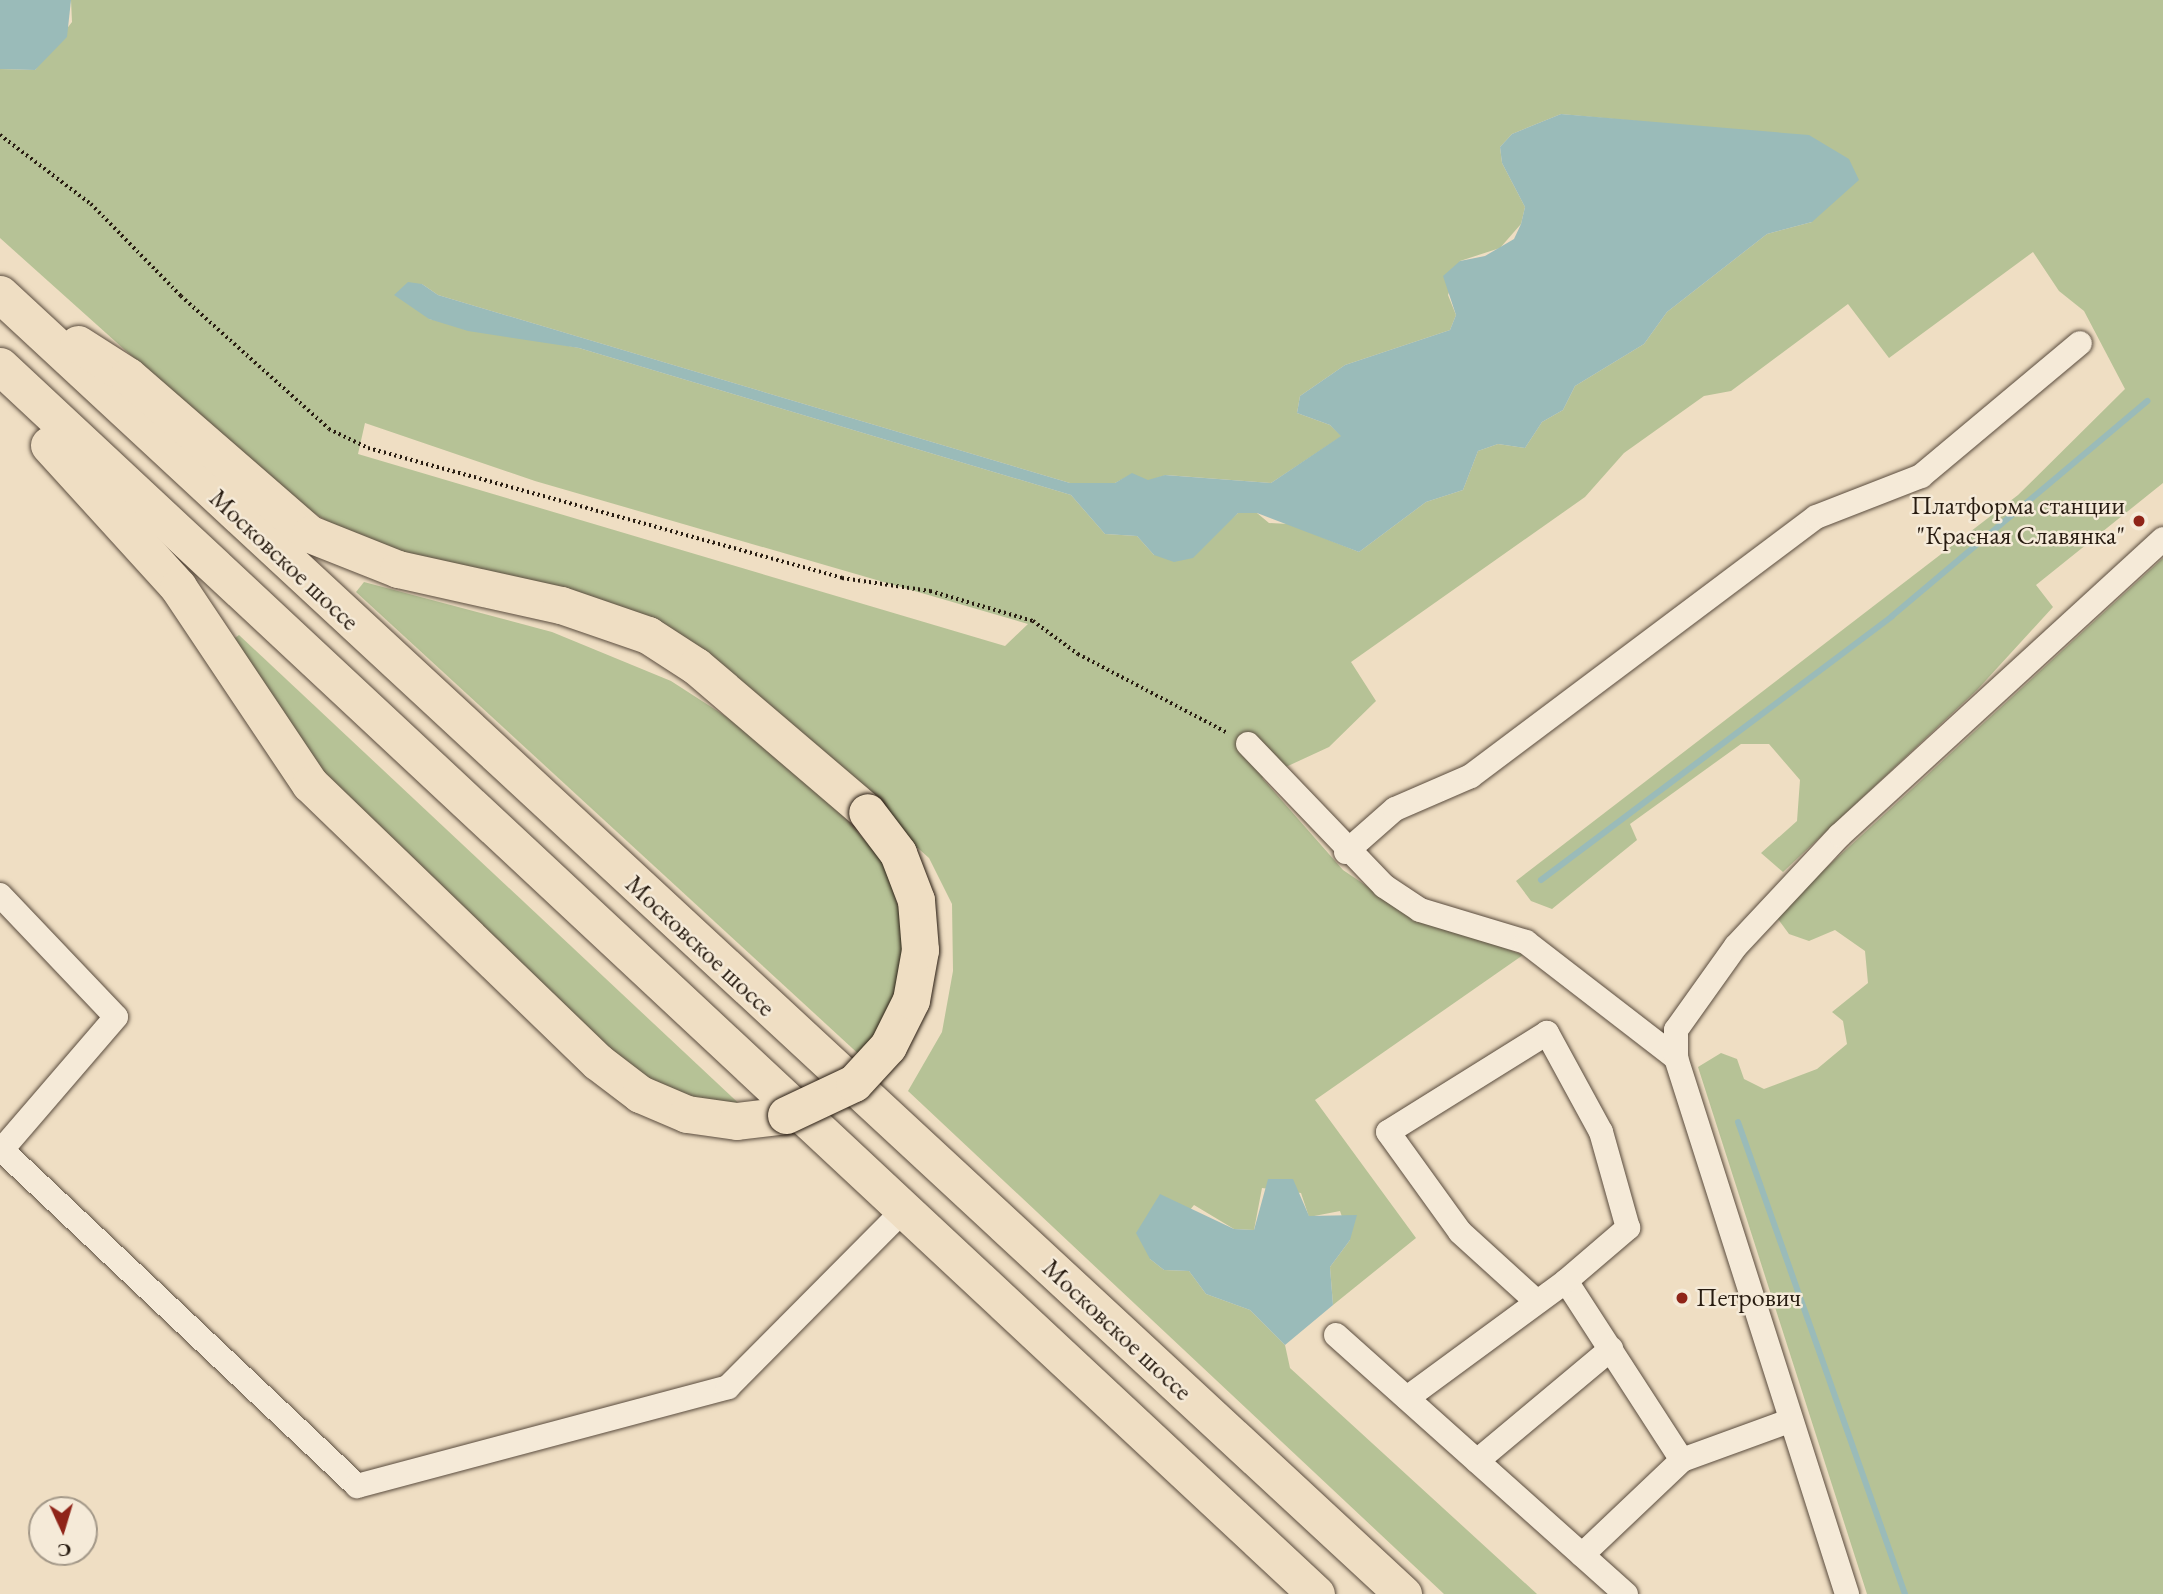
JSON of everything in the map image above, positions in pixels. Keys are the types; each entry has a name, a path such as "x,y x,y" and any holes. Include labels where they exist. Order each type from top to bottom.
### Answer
{"highway":[{"path":"0,381 44,441 117,513 178,587 310,784 598,1062 663,1106 737,1121 809,1108 863,1074 901,1023 920,950 908,876 867,812 696,666 648,635 561,605 398,569 310,534 128,376 2,296"},
{"name":"Московское шоссе","path":"2,296 1403,1594"},
{"name":"Московское шоссе","path":"0,366 1316,1594"}],"street":[{"path":"1346,852 1395,809 1471,776 1816,517 1921,476 2080,343"},
{"path":"1847,1594 1789,1421 1676,1058 1676,1030 1766,911 1954,727 2163,539"},
{"path":"1248,744 1346,852 1420,910 1526,942 1676,1058"},
{"path":"0,895 116,1017 1,1151 357,1486 728,1387 905,1209"},
{"path":"1407,1398 1538,1302 1566,1281 1628,1228 1601,1132 1547,1033 1388,1132 1460,1232 1538,1302"},
{"path":"1566,1281 1682,1460"},
{"path":"1336,1335 1626,1594"},
{"path":"1477,1461 1611,1349"},
{"path":"1582,1555 1682,1460 1789,1421"}],"path":[{"path":"0,135 91,204 190,306 329,429 368,448 828,575 929,591 1033,621 1078,654 1248,744"}],"green space":[{"path":"71,0 2163,0 2163,483 2036,585 2053,607 1977,690 1783,872 1761,853 1797,821 1800,780 1769,744 1741,744 1630,824 1637,840 1552,909 1531,901 1516,881 2018,495 2125,389 2084,311 2059,291 2033,252 1889,358 1848,304 1731,391 1704,396 1624,453 1585,497 1351,662 1376,701 1329,747 1262,778 1343,870 1402,910 1523,955 1315,1100 1416,1238 1333,1305 1330,1267 1350,1240 1340,1211 1309,1217 1301,1193 1262,1188 1254,1230 1234,1229 1194,1205 1150,1259 1164,1270 1189,1271 1206,1294 1250,1310 1285,1345 1290,1368 1537,1594 1444,1594 908,1091 942,1032 953,971 952,904 929,858 701,655 370,549 289,497 0,238 0,69 35,70 72,22","holes":["1561,114 1699,127 1812,222 1767,234 1667,312 1644,344 1575,386 1563,410 1542,422 1525,448 1498,444 1478,451 1463,490 1426,502 1359,552 1289,524 1269,523 1257,513 1238,513 1224,525 1154,555 1137,536 1105,534 1071,495 579,348 429,319 422,284 438,295 1070,483 1115,483 1132,474 1148,481 1166,475 1271,483 1342,436 1330,425 1297,413 1300,396 1345,365 1450,330 1456,315 1448,295 1460,261 1500,248 1521,224 1525,207 1502,163 1500,147 1512,134","365,423 535,481 1028,624 1005,646 358,454"]},
{"path":"2163,558 2163,1594 1867,1594 1698,1067 1721,1053 1737,1059 1744,1079 1764,1089 1817,1069 1847,1044 1843,1021 1832,1012 1868,983 1865,951 1835,930 1809,941 1789,934 1775,915"},
{"path":"364,582 552,632 671,681 733,721 841,813 884,863 905,928 902,978 864,1059 356,592"},
{"path":"239,635 748,1112 711,1107 654,1082 597,1042 287,735 228,643"}],"water":[{"path":"0,0 71,0 67,37 35,70 0,69"},
{"path":"1561,114 1809,135 1849,159 1859,180 1812,222 1767,234 1667,312 1644,344 1575,386 1563,410 1542,422 1525,448 1498,444 1478,451 1463,490 1426,502 1359,552 1257,513 1238,513 1193,558 1174,562 1154,555 1137,536 1105,534 1071,495 579,348 468,331 429,319 394,295 408,282 422,284 438,295 1070,483 1115,483 1132,473 1148,480 1165,475 1271,483 1341,436 1330,425 1297,413 1300,396 1345,365 1450,330 1456,315 1443,276 1460,261 1485,256 1514,239 1521,224 1525,207 1502,163 1500,147 1512,134"},
{"path":"1268,1179 1293,1179 1309,1216 1357,1215 1350,1240 1330,1267 1333,1305 1285,1345 1250,1310 1206,1294 1189,1271 1164,1270 1150,1259 1136,1233 1160,1194 1234,1229 1254,1230"}],"waterway":[{"path":"1541,880 1892,616 2147,401"},
{"path":"1738,1122 1905,1594"}],"place":[{"name":"Платформа станции \"Красная Славянка\"","path":"2139,521"},
{"name":"Петрович","path":"1682,1298"}]}
